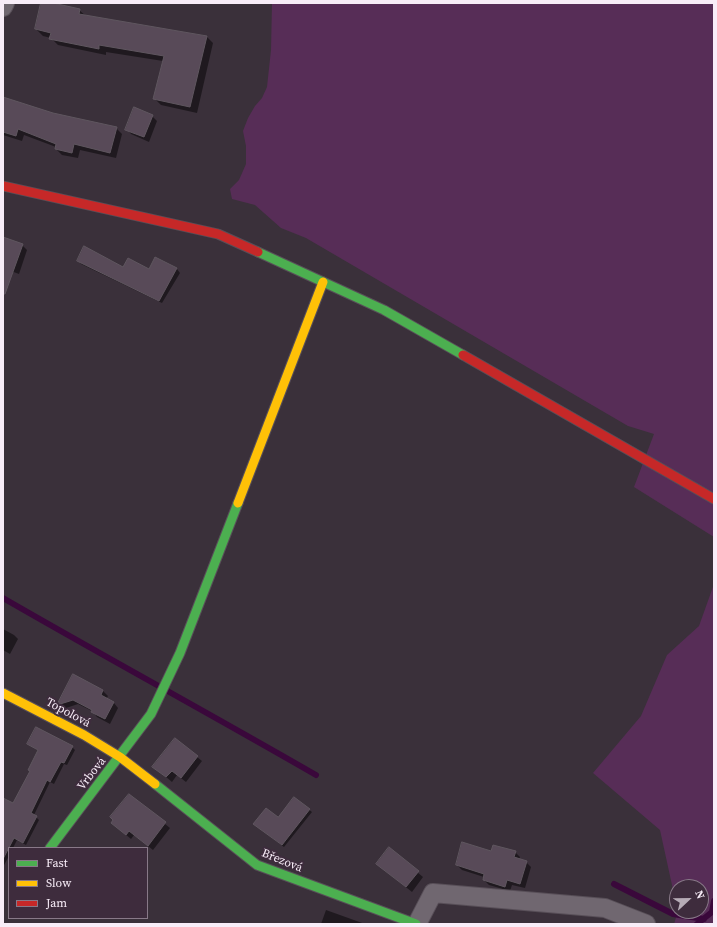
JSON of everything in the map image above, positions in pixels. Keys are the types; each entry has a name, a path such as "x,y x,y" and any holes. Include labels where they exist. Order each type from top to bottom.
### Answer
{"street":[{"path":"3,7 5,3"},
{"path":"3,186 218,234 384,310 714,499"},
{"name":"Vrbová","path":"51,847 151,714 180,653 323,282"},
{"name":"Topolová","path":"3,693 84,735 120,757"},
{"name":"Březová","path":"120,757 257,866 417,924"},
{"path":"417,924 433,894 605,908 646,924"}],"shaded area":[{"path":"272,3 714,3 714,537 634,487 654,434 628,426 306,238 281,228 255,205 232,199 230,189 239,180 246,164 246,146 243,131 248,118 262,98 267,87 271,50"},
{"path":"714,584 714,924 674,924 676,919 709,919 709,879 671,879 660,830 593,773 641,716 667,655 699,626"}],"building":[{"path":"41,3 53,3 80,9 79,14 207,36 190,107 153,99 164,56 99,45 99,49 49,39 51,33 35,29"},
{"path":"3,97 53,113 117,127 110,153 74,144 72,153 55,149 56,144 18,129 16,136 3,132"},
{"path":"134,107 153,115 144,137 125,130"},
{"path":"3,237 23,244 5,294 3,294"},
{"path":"84,246 123,267 128,258 149,269 155,257 177,268 159,301 77,261"},
{"path":"73,674 103,690 101,695 114,702 105,719 73,700 57,705"},
{"path":"36,727 73,746 64,763 61,762 50,782 47,780 31,813 37,816 23,843 14,838 3,859 3,798 13,803 30,771 28,770 38,750 27,744"},
{"path":"175,738 198,756 181,778 172,771 166,777 152,767"},
{"path":"129,794 166,822 148,846 129,831 126,835 111,823 113,820 110,817"},
{"path":"294,797 310,809 282,845 253,824 266,808 278,817"},
{"path":"462,842 491,851 493,845 516,851 514,857 527,861 520,884 507,880 505,887 483,880 484,874 456,865"},
{"path":"389,847 419,871 406,887 376,864"}],"waterway":[{"path":"3,598 316,775"},
{"path":"614,884 669,912"},
{"path":"697,924 712,912 714,901"}],"traffic: fast":[{"path":"258,252 384,310 463,355"},
{"path":"51,847 151,714 180,653 238,503"},
{"path":"155,784 257,865 416,924"}],"traffic: slow":[{"path":"238,503 323,282"},
{"path":"3,693 84,735 120,757 155,784"}],"traffic: jam":[{"path":"3,186 218,234 258,252"},
{"path":"463,355 714,499"}]}
